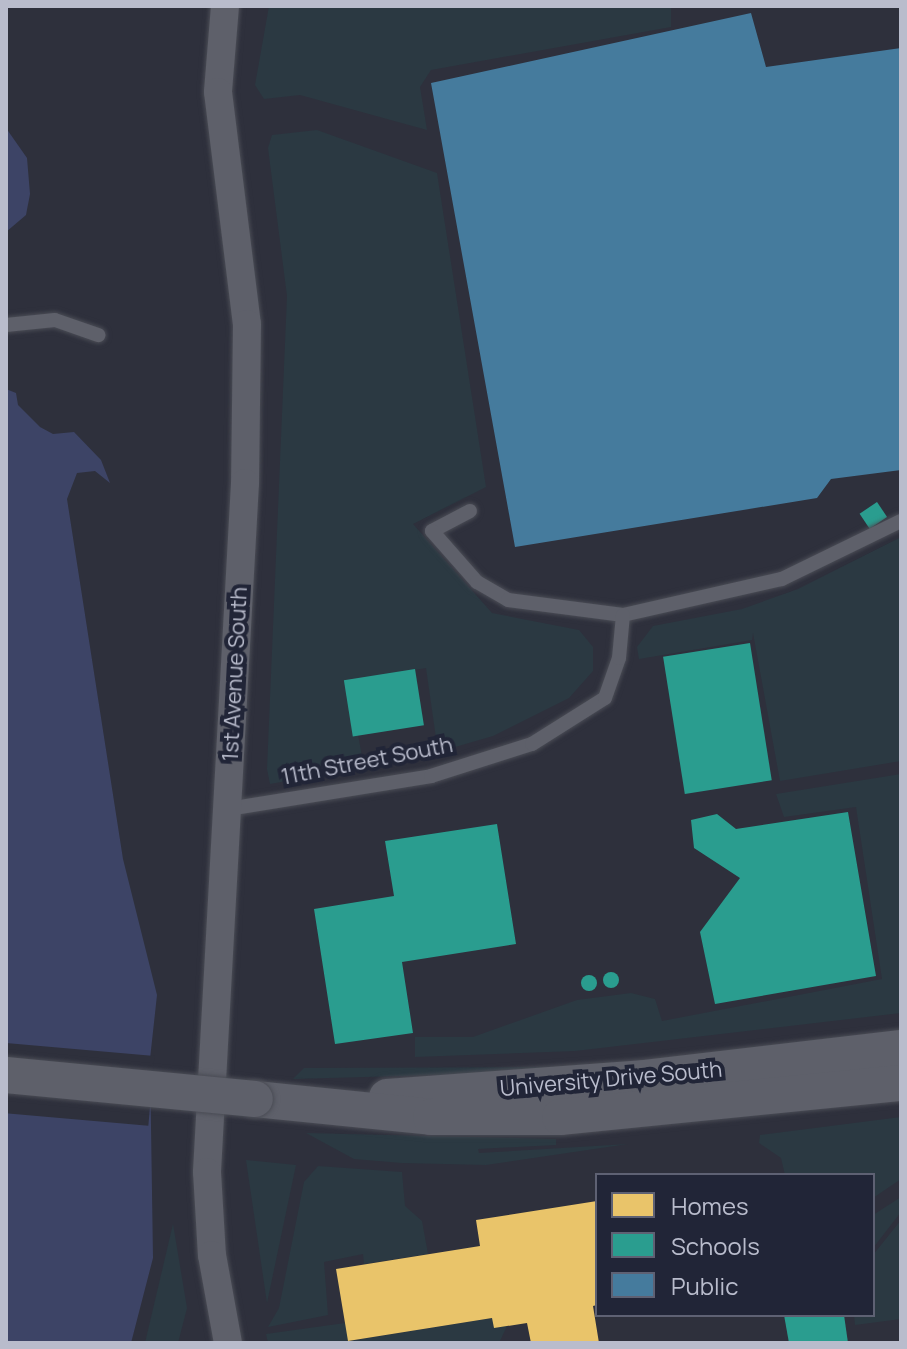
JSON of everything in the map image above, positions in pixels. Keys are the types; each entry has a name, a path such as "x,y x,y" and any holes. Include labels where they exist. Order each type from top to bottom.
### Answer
{"street":[{"name":"1st Avenue South","path":"225,6 218,92 247,324 245,483 207,1172 212,1255 228,1343"},
{"name":"University Drive South","path":"321,1104 645,1078 901,1048"},
{"name":"University Drive South","path":"6,1075 431,1117 560,1117 901,1083"}],"lane":[{"path":"6,325 55,320 98,335"},
{"path":"470,511 432,531 477,582 508,600 623,615 782,579 901,521"},
{"name":"11th Street South","path":"228,809 431,776 532,744 605,698 619,658 623,615"}],"shaded area":[{"path":"269,6 671,6 671,27 431,70 420,87 427,130 300,95 264,99 255,85"},
{"path":"317,130 437,173 486,487 413,524 492,613 579,630 593,647 593,671 569,698 493,736 438,752 426,668 348,681 364,767 270,784 267,769 287,296 268,148 272,135"},
{"path":"901,537 901,761 780,781 753,633 752,640 639,659 637,647 653,626 742,609 798,589"},
{"path":"901,774 901,1013 575,1051 415,1057 415,1037 473,1037 577,1000 631,993 655,999 662,1021 882,979 856,807 784,817 776,794"},
{"path":"551,1067 551,1072 293,1079 304,1068"},
{"path":"901,1117 901,1179 875,1197 875,1173 785,1173 781,1158 759,1143 760,1135"},
{"path":"306,1133 556,1139 556,1145 478,1149 479,1153 628,1144 486,1165 402,1163 354,1159"},
{"path":"246,1160 296,1165 267,1303"},
{"path":"318,1166 402,1172 405,1206 422,1221 428,1254 364,1264 363,1254 324,1262 328,1315 268,1327 279,1308 304,1182"},
{"path":"901,1197 901,1212 875,1245 875,1214"},
{"path":"901,1220 901,1319 855,1325 854,1317 875,1317 875,1252"},
{"path":"173,1224 187,1308 178,1343 145,1343"},
{"path":"492,1318 507,1326 499,1343 268,1343 266,1334 345,1323 349,1341"}],"water":[{"path":"6,128 27,158 30,194 26,215 6,232"},
{"path":"6,389 16,393 18,405 40,427 53,434 74,432 101,460 110,483 95,471 77,473 67,499 123,859 157,995 150,1059 153,1258 131,1343 6,1343"}],"pier":[{"path":"6,1043 154,1056 148,1126 6,1113"}],"building: Homes":[{"path":"595,1201 593,1306 599,1343 531,1343 527,1323 494,1328 492,1318 348,1341 336,1269 480,1246 476,1220"}],"building: Schools":[{"path":"877,502 887,517 870,529 860,514"},
{"path":"750,643 772,780 685,794 663,657"},
{"path":"415,669 424,725 353,737 344,680"},
{"path":"848,812 876,976 715,1004 700,932 740,878 694,848 691,820 717,814 736,829"},
{"path":"497,824 516,944 402,962 413,1033 335,1044 314,909 394,896 385,841"},
{"path":"611,972 617,974 617,986 611,988 605,986 603,980 605,974"},
{"path":"589,975 595,977 595,989 589,991 583,989 581,983 583,977"},
{"path":"784,1317 844,1317 848,1343 789,1343"}],"building: Public":[{"path":"751,13 766,67 901,48 901,470 831,479 817,498 515,547 431,83"}]}
